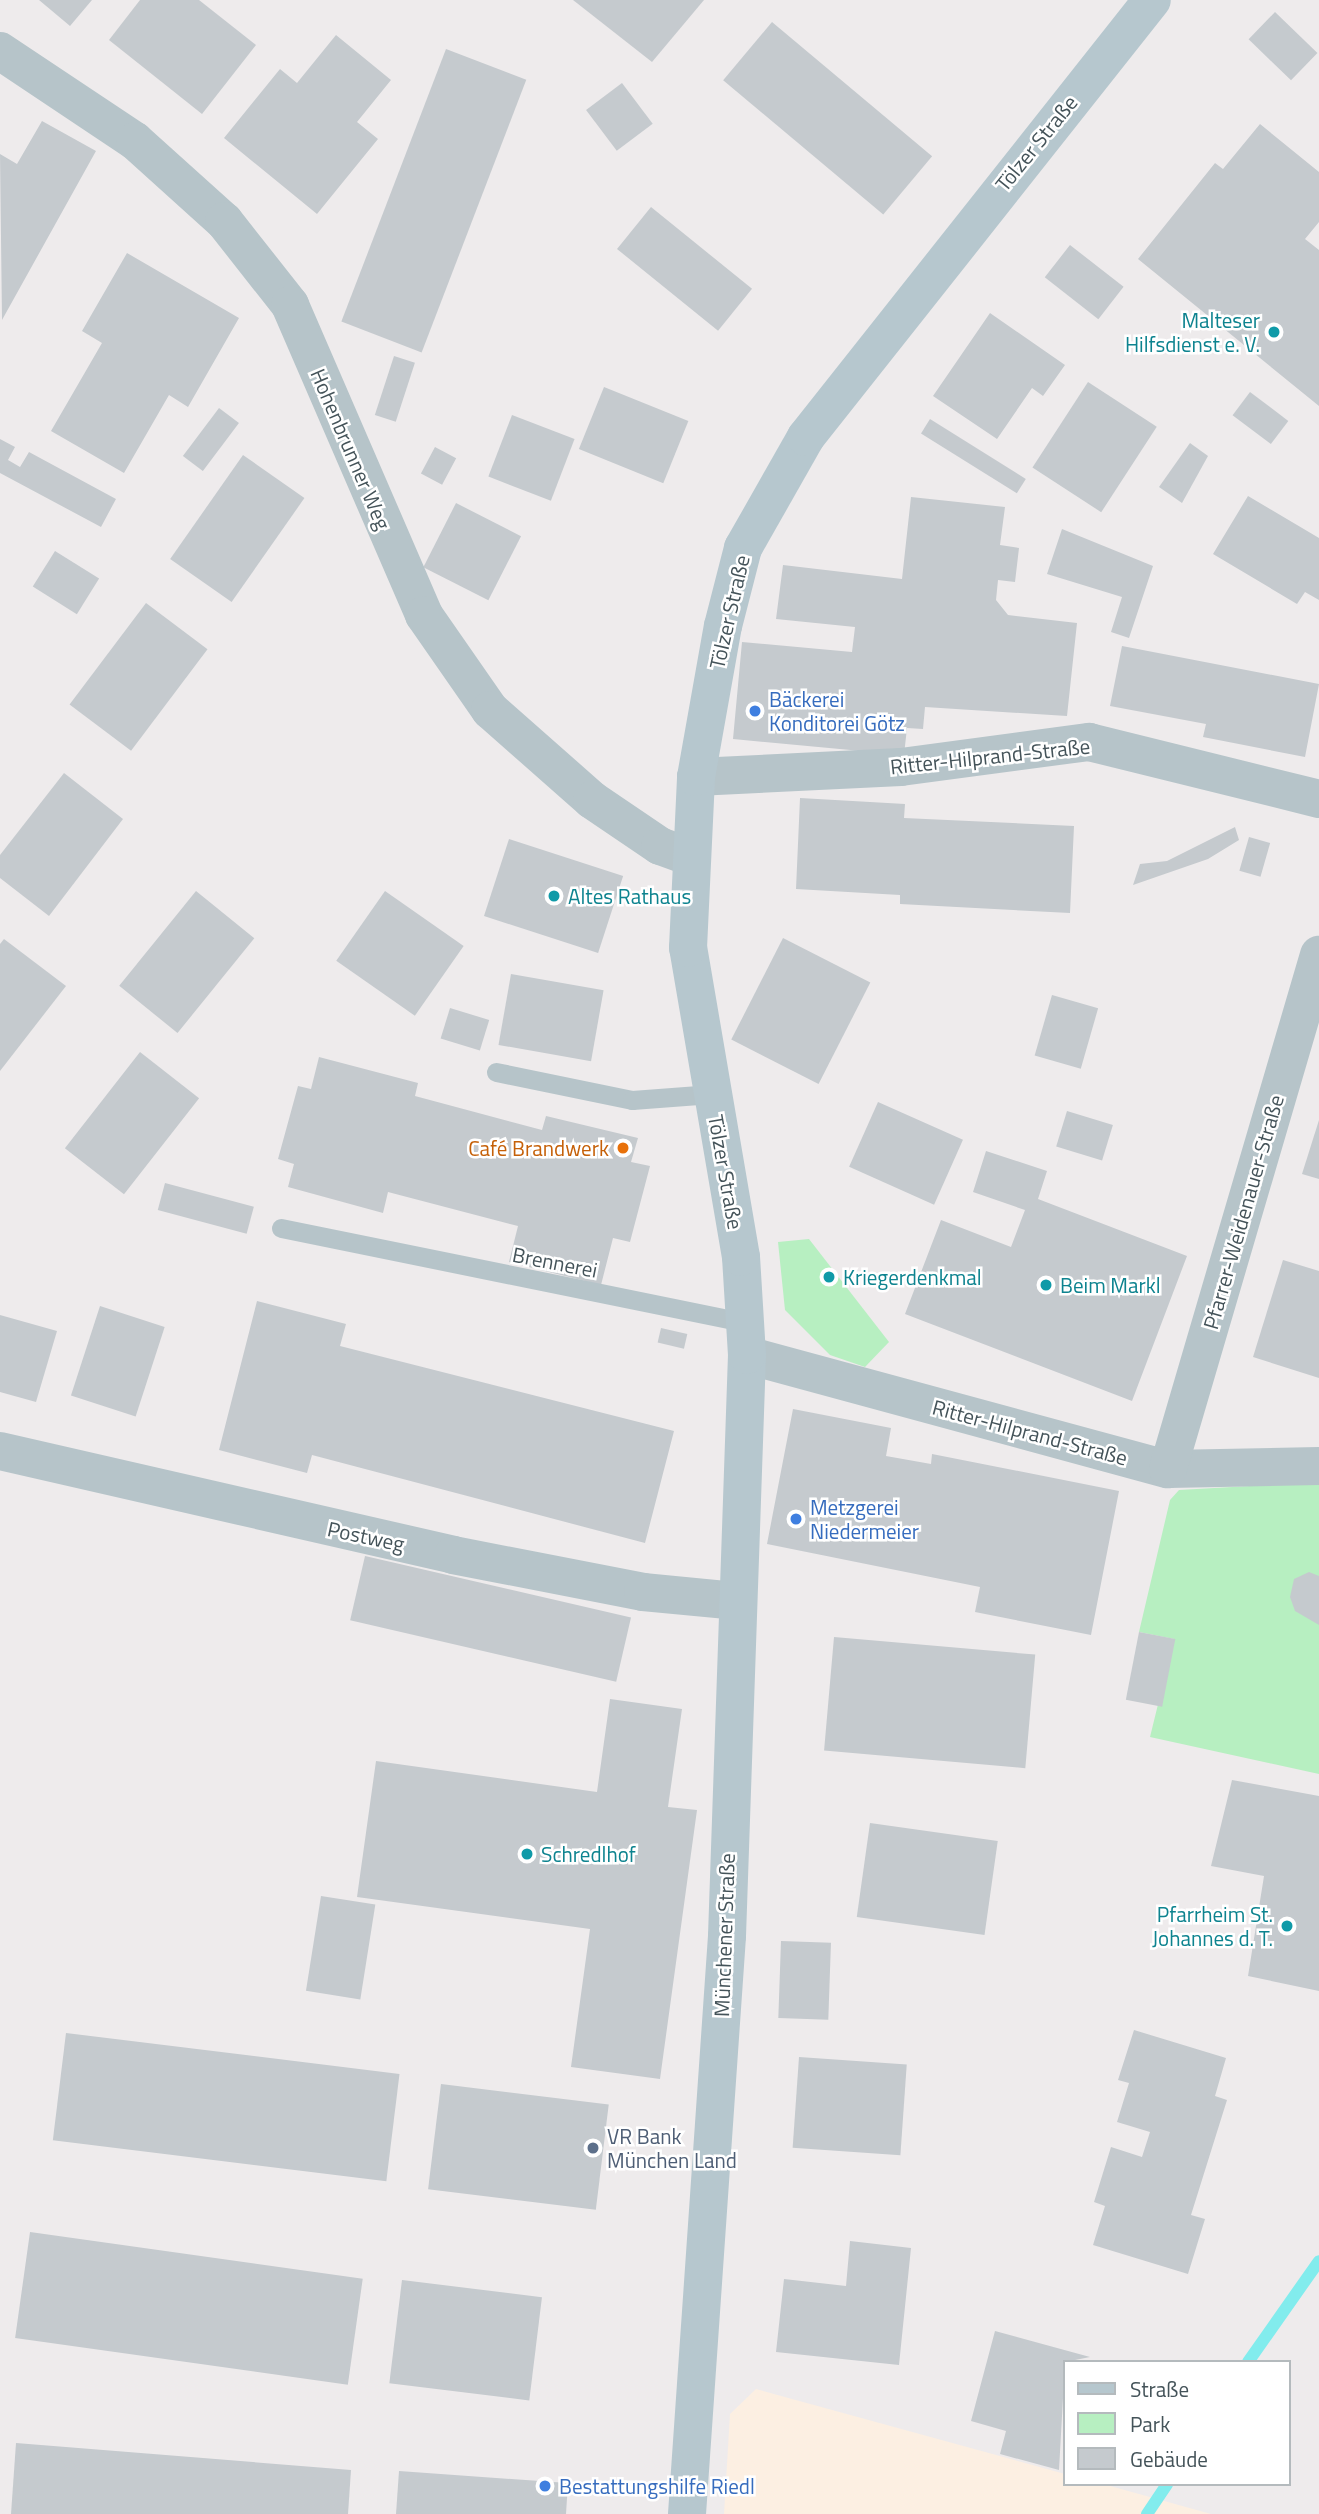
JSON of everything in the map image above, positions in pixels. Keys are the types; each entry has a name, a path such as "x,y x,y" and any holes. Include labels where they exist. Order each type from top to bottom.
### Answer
{"main road":[{"name":"Tölzer Straße","path":"746,1339 712,1094 688,948 688,856 696,777 743,548 770,491 888,329 1152,0"},
{"name":"Münchener Straße","path":"687,2514 727,1936 746,1339"}],"street":[{"name":"Hohenbrunner Weg","path":"0,51 135,141 224,221 290,305 424,615 490,709 592,800 660,846 688,856"},
{"name":"Ritter-Hilprand-Straße","path":"696,777 901,767 1089,742 1319,799"},
{"name":"Pfarrer-Weidenauer-Straße","path":"1168,1469 1319,955"},
{"name":"Ritter-Hilprand-Straße","path":"746,1339 1168,1469 1319,1466"},
{"name":"Postweg","path":"0,1451 466,1557 643,1592 736,1601"}],"lane":[{"path":"496,1072 632,1100 712,1094"},
{"name":"Brennerei","path":"281,1228 746,1339"}],"shaded area":[{"path":"756,2389 1064,2474 1064,2486 1110,2486 1211,2514 724,2514 730,2414"}],"green space":[{"path":"809,1239 889,1342 865,1367 830,1355 785,1310 778,1242"},
{"path":"1319,1482 1319,1774 1150,1737 1174,1639 1139,1632 1170,1500 1179,1490"}],"building":[{"path":"39,0 92,0 70,26"},
{"path":"140,0 199,0 256,45 202,114 109,40"},
{"path":"573,0 704,0 652,62"},
{"path":"1275,12 1317,53 1291,80 1249,39"},
{"path":"772,22 932,156 883,215 723,80"},
{"path":"336,35 391,80 357,122 378,139 317,214 224,138 280,69 297,83"},
{"path":"446,49 526,80 422,352 341,322"},
{"path":"622,83 653,124 617,151 586,110"},
{"path":"42,121 96,151 2,320 0,154 17,164"},
{"name":"Malteser Hilfsdienst e. V.","path":"1260,124 1319,172 1319,222 1305,239 1319,250 1319,406 1138,259 1215,163 1223,169"},
{"path":"651,207 752,289 718,331 617,249"},
{"path":"1070,245 1124,287 1098,319 1045,277"},
{"path":"127,253 239,318 188,407 169,395 124,473 51,431 102,343 82,331"},
{"path":"990,313 1065,365 1043,396 1032,388 997,439 933,396"},
{"path":"394,356 415,363 396,422 375,415"},
{"path":"1088,382 1157,427 1101,512 1032,468"},
{"path":"604,387 688,421 663,483 579,449"},
{"path":"1250,392 1288,421 1271,444 1233,415"},
{"path":"219,408 239,423 203,471 183,456"},
{"path":"512,415 575,439 551,501 488,477"},
{"path":"930,419 1026,479 1017,493 921,433"},
{"path":"0,439 15,447 8,460 20,467 29,452 116,499 101,527 0,473"},
{"path":"1190,443 1208,456 1182,503 1159,487"},
{"path":"435,447 456,458 442,485 421,473"},
{"path":"243,455 304,498 232,602 170,559"},
{"path":"1248,496 1319,538 1319,600 1305,592 1297,604 1213,554"},
{"path":"911,497 1005,507 1000,545 1019,548 1015,582 998,580 996,600 1008,615 1077,623 1067,716 925,707 923,729 907,728 904,755 733,739 742,642 852,652 855,627 776,619 783,565 902,579"},
{"path":"456,503 521,536 488,600 423,567"},
{"path":"1062,529 1153,566 1129,638 1111,632 1122,597 1047,574"},
{"path":"55,551 99,579 77,614 33,587"},
{"path":"146,603 207,649 131,751 70,704"},
{"path":"1122,646 1319,684 1305,757 1203,737 1206,724 1110,706"},
{"path":"64,773 123,819 49,916 0,878 0,855"},
{"path":"800,798 905,804 904,818 1074,826 1070,913 900,904 900,895 796,889"},
{"path":"1235,827 1239,840 1208,859 1133,885 1140,864 1167,861"},
{"path":"1249,837 1270,843 1261,877 1239,871"},
{"name":"Altes Rathaus","path":"509,839 623,876 598,953 484,916"},
{"path":"196,891 254,938 178,1033 119,986"},
{"path":"385,891 464,946 415,1016 336,961"},
{"path":"783,938 870,982 819,1084 731,1040"},
{"path":"4,939 66,986 0,1071 0,944"},
{"path":"511,974 604,990 591,1061 498,1045"},
{"path":"1052,995 1098,1008 1081,1069 1035,1056"},
{"path":"450,1008 489,1020 480,1051 441,1039"},
{"path":"140,1052 199,1098 124,1194 65,1148"},
{"path":"319,1057 418,1083 415,1096 542,1130 546,1116 638,1138 631,1162 650,1166 630,1242 613,1238 601,1285 509,1262 518,1226 388,1192 383,1213 288,1187 294,1164 278,1159 298,1086 311,1089"},
{"path":"878,1102 963,1140 934,1205 849,1167"},
{"path":"1067,1111 1113,1125 1102,1160 1056,1146"},
{"path":"1319,1120 1319,1179 1302,1174"},
{"name":"Beim Markl","path":"986,1151 1047,1171 1038,1199 1187,1256 1132,1401 905,1314 941,1220 1011,1247 1025,1210 973,1192"},
{"path":"165,1183 254,1207 247,1234 158,1210"},
{"path":"1283,1260 1319,1271 1319,1378 1253,1357"},
{"path":"257,1301 346,1324 340,1346 674,1431 645,1543 312,1455 307,1473 219,1450"},
{"path":"100,1306 165,1327 136,1416 71,1395"},
{"path":"0,1315 57,1331 36,1402 0,1392"},
{"path":"661,1328 687,1334 684,1349 658,1343"},
{"path":"793,1409 891,1428 886,1456 931,1464 932,1454 1119,1491 1091,1635 975,1612 980,1587 767,1544"},
{"path":"365,1556 631,1617 616,1682 350,1620"},
{"path":"1309,1572 1319,1576 1319,1625 1295,1611 1290,1597 1294,1579"},
{"path":"1139,1632 1175,1639 1162,1707 1126,1700"},
{"path":"834,1637 1035,1655 1025,1768 824,1751"},
{"name":"Schredlhof","path":"610,1699 682,1709 668,1807 697,1810 660,2079 571,2067 590,1929 357,1897 376,1761 597,1792"},
{"name":"Pfarrheim St. Johannes d. T.","path":"1232,1780 1319,1796 1319,1991 1248,1976 1264,1876 1211,1866"},
{"path":"870,1823 998,1841 985,1935 857,1917"},
{"path":"321,1896 375,1905 360,1999 306,1991"},
{"path":"781,1941 831,1943 828,2020 778,2018"},
{"path":"1134,2030 1226,2058 1215,2096 1227,2100 1191,2215 1205,2219 1188,2274 1093,2245 1105,2206 1094,2202 1111,2147 1142,2157 1150,2132 1117,2122 1129,2083 1118,2080"},
{"path":"66,2033 399,2074 386,2181 53,2140"},
{"path":"799,2057 907,2065 900,2155 793,2148"},
{"path":"441,2084 609,2105 596,2210 428,2189"},
{"path":"30,2232 363,2279 348,2385 15,2338"},
{"path":"850,2241 911,2248 899,2365 776,2352 784,2279 846,2286"},
{"path":"402,2280 542,2297 529,2400 389,2383"},
{"path":"995,2331 1090,2357 1064,2360 1059,2470 1000,2454 1006,2431 971,2421"},
{"path":"16,2443 351,2470 348,2514 11,2514"},
{"path":"399,2471 568,2483 566,2514 396,2514"}],"waterway":[{"path":"1249,2360 1319,2261"},
{"path":"1147,2514 1166,2486"}],"place":[{"name":"Malteser Hilfsdienst e. V.","path":"1274,332"},
{"name":"Bäckerei Konditorei Götz","path":"755,711"},
{"name":"Altes Rathaus","path":"554,896"},
{"name":"Café Brandwerk","path":"623,1148"},
{"name":"Kriegerdenkmal","path":"829,1277"},
{"name":"Beim Markl","path":"1046,1285"},
{"name":"Metzgerei Niedermeier","path":"796,1519"},
{"name":"Schredlhof","path":"527,1854"},
{"name":"Pfarrheim St. Johannes d. T.","path":"1287,1926"},
{"name":"VR Bank München Land","path":"593,2148"},
{"name":"Bestattungshilfe Riedl","path":"545,2486"}]}
